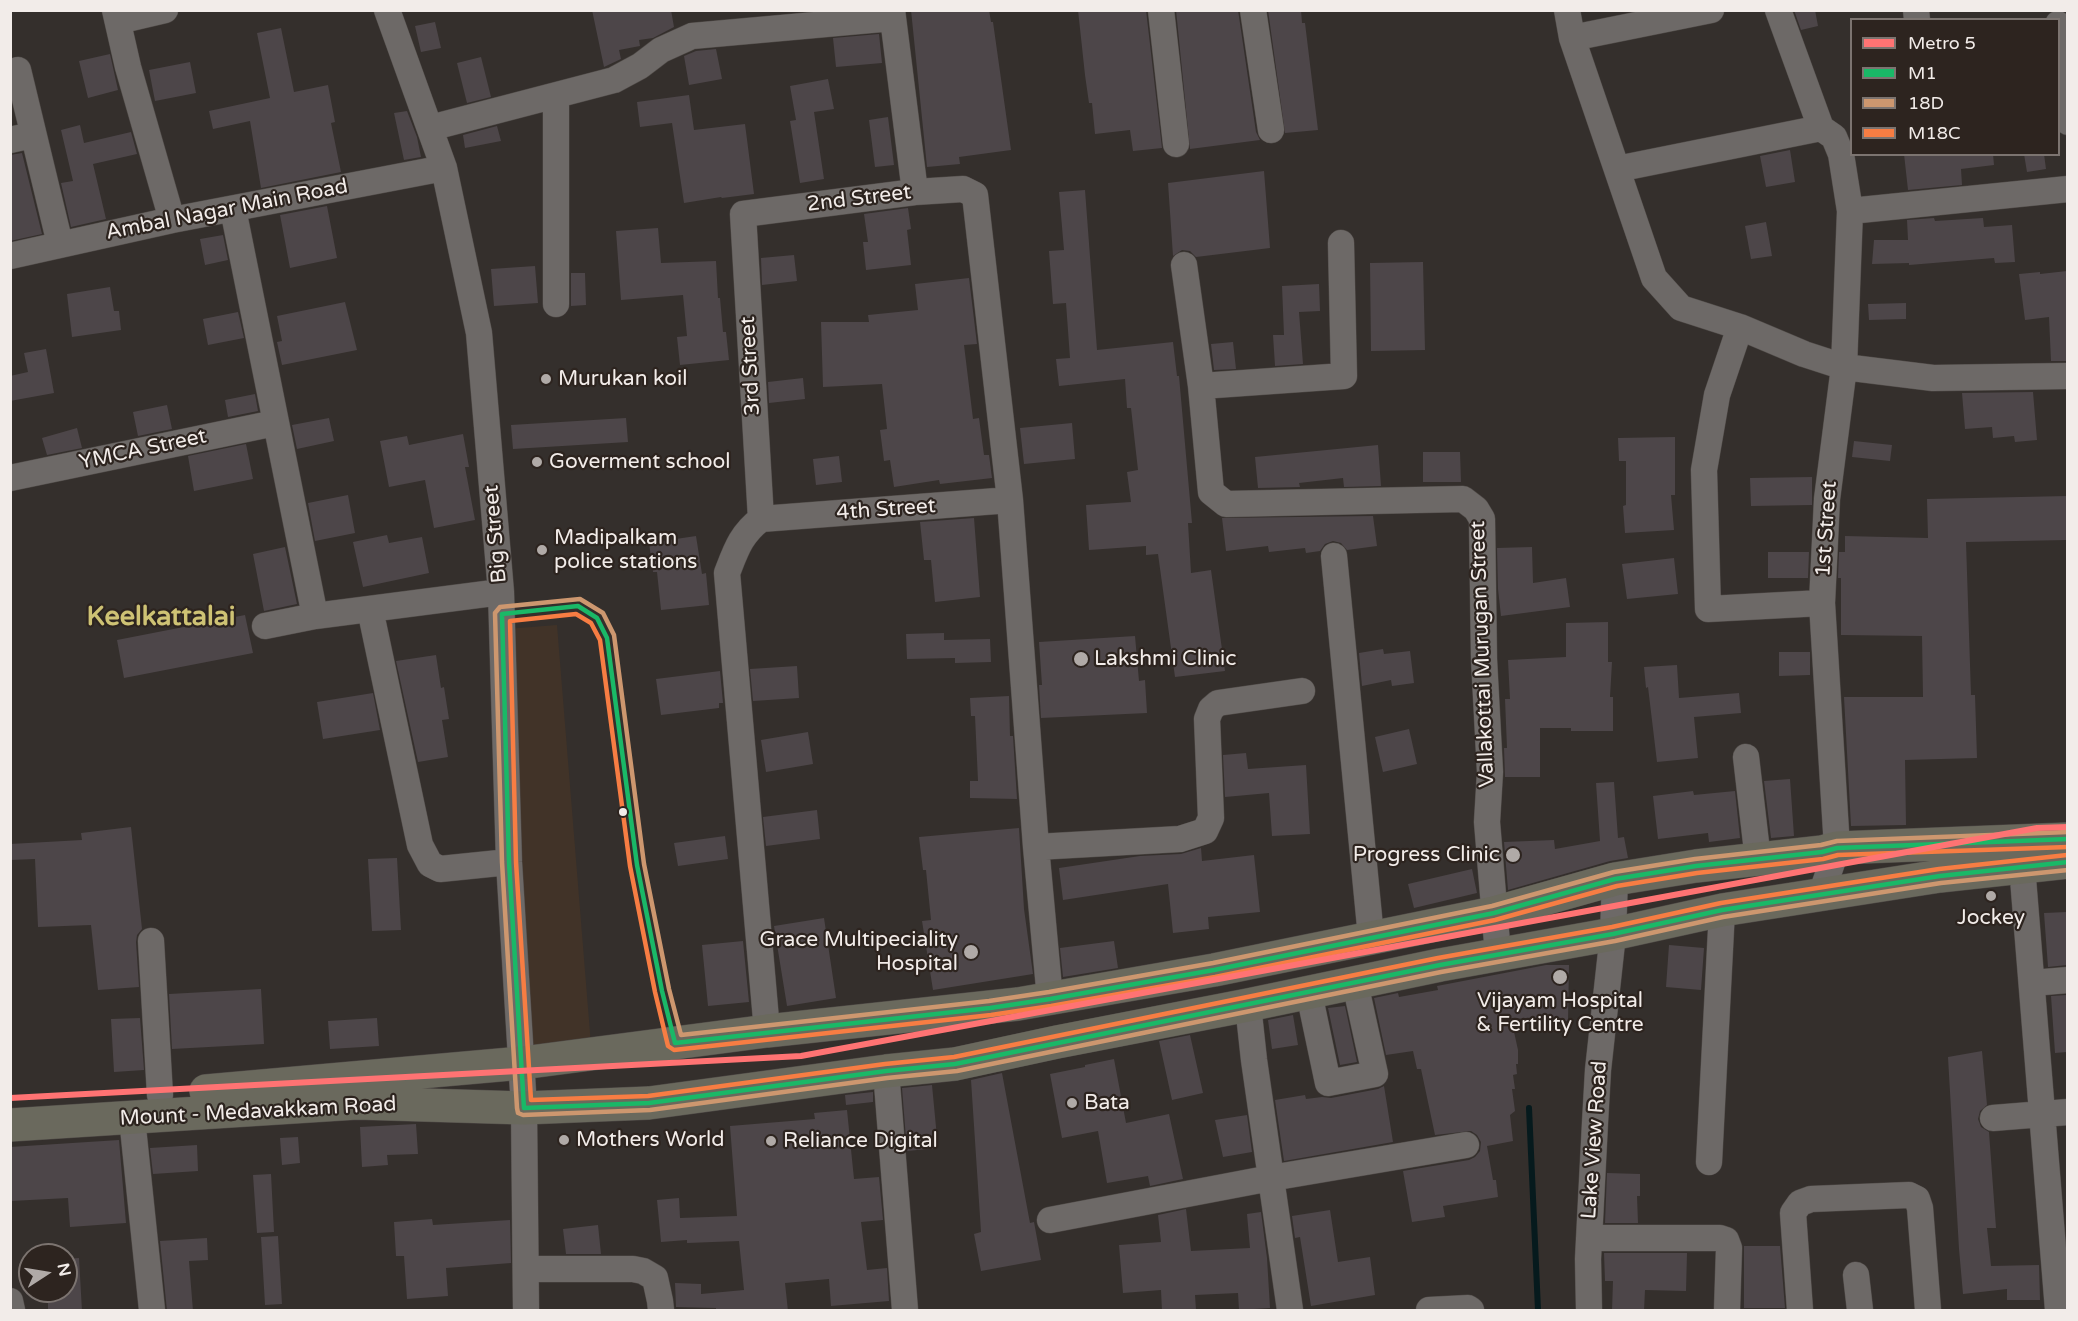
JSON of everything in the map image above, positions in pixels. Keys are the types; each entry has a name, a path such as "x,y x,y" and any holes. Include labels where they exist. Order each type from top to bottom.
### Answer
{"main road":[{"name":"Mount - Medavakkam Road","path":"10,1103 160,1095 522,1063 767,1031 990,1008 1214,970 1494,913 1614,879 1696,866 1822,852 1837,848 2067,839"},
{"name":"Mount - Medavakkam Road","path":"10,1125 357,1103 524,1108 649,1103 955,1064 1057,1041 1722,910 1940,876 2067,862"}],"street":[{"path":"165,10 116,16 128,67 172,220"},
{"name":"Big Street","path":"387,10 444,168 479,333 501,592 509,862 524,1108 526,1311"},
{"path":"1161,10 1176,144"},
{"path":"1253,10 1271,130"},
{"path":"1567,10 1572,38 1654,278 1681,308 1740,327 1804,354 1844,367 1934,378 2067,376"},
{"path":"1572,38 1711,10"},
{"name":"1st Street","path":"1778,10 1821,128 1834,137 1840,154 1850,211 1844,367 1827,499 1822,603 1837,848"},
{"path":"430,128 556,97 614,80 640,66 661,50 692,36 893,14 915,192"},
{"path":"2060,46 2067,122"},
{"path":"18,70 21,138 60,244"},
{"path":"556,97 556,304"},
{"path":"1617,169 1821,128"},
{"name":"Ambal Nagar Main Road","path":"10,256 172,220 444,168"},
{"name":"2nd Street","path":"743,214 915,192 963,189 975,195 1011,501"},
{"path":"1850,211 2067,189"},
{"path":"233,209 315,616"},
{"name":"3rd Street","path":"743,214 760,519"},
{"path":"1201,386 1344,376 1341,243"},
{"name":"Vallakottai Murugan Street","path":"1184,265 1201,386 1211,492 1226,504 1463,500 1476,509 1482,519 1484,659 1490,772 1487,822 1498,955"},
{"path":"1740,327 1717,394 1704,470 1708,609 1822,603"},
{"name":"YMCA Street","path":"10,478 275,423"},
{"path":"1011,501 1036,848 1050,999"},
{"name":"4th Street","path":"760,519 1011,501"},
{"path":"760,519 747,529 727,573 767,1031"},
{"path":"1334,556 1371,937"},
{"path":"264,626 315,616 501,592"},
{"path":"370,609 420,845 430,864 440,869 509,862"},
{"path":"1036,848 1179,839 1205,831 1211,818 1207,719 1211,709 1218,703 1302,691"},
{"path":"1746,757 1758,860"},
{"path":"1821,894 1837,848"},
{"path":"2022,866 2032,983 2055,1113 2060,1243 2058,1311"},
{"name":"Lake View Road","path":"1588,1311 1589,1238 1598,1070 1613,933 1614,879"},
{"path":"1709,1162 1722,910"},
{"path":"151,941 160,1095"},
{"path":"2032,983 2067,980"},
{"path":"1309,993 1328,1083 1375,1074 1355,983"},
{"path":"1248,1005 1290,1311"},
{"path":"886,1071 905,1311"},
{"path":"1993,1118 2055,1113"},
{"path":"132,1118 152,1311"},
{"path":"1050,1220 1271,1178 1466,1145"},
{"path":"1800,1311 1793,1213 1800,1203 1811,1199 1909,1195 1917,1199 1920,1208 1928,1311"},
{"path":"1589,1238 1720,1238 1726,1240 1729,1248 1727,1311"},
{"path":"526,1269 633,1269 643,1271 655,1278 661,1311"},
{"path":"1856,1275 1860,1311"},
{"path":"10,1300 12,1311"},
{"path":"1429,1311 1468,1308 1471,1311"}],"shaded area":[{"path":"557,625 591,1045 533,1053 506,629"}],"building":[{"path":"592,10 671,10 674,27 653,38 639,40 640,46 619,50 621,59 604,67"},
{"path":"911,10 989,10 991,22 993,22 1011,150 959,157 960,164 927,167"},
{"path":"1078,10 1146,10 1162,148 1133,151 1130,130 1095,134 1092,103 1089,103 1085,75"},
{"path":"1176,10 1238,10 1256,132 1260,140 1190,149"},
{"path":"1268,10 1301,10 1302,23 1305,23 1318,130 1285,133"},
{"path":"1794,10 1815,10 1818,26 1801,30"},
{"path":"435,22 441,48 421,52 415,26"},
{"path":"281,28 294,92 328,85 335,122 331,123 341,172 261,188 250,121 213,129 209,111 270,98 257,33"},
{"path":"879,34 882,63 836,67 833,38"},
{"path":"716,49 722,79 689,85 684,56 696,51"},
{"path":"110,54 118,90 88,98 79,61"},
{"path":"481,57 491,97 467,103 457,63"},
{"path":"190,62 196,93 155,101 149,70"},
{"path":"828,79 834,109 814,112 824,179 800,183 790,121 796,120 790,86"},
{"path":"689,95 694,130 745,124 754,194 684,203 672,123 640,127 637,102"},
{"path":"407,111 417,137 421,157 404,160 394,113"},
{"path":"888,117 894,165 875,167 869,120"},
{"path":"80,125 84,143 131,132 137,154 93,164 106,219 71,227 61,183 73,181 61,130"},
{"path":"497,126 501,141 465,148 463,135"},
{"path":"1790,150 1795,182 1766,187 1760,156"},
{"path":"22,153 42,234 10,241 10,155"},
{"path":"1904,156 1993,156 1994,165 1961,169 1962,185 1908,190"},
{"path":"2024,156 2044,156 2046,169 2027,172"},
{"path":"1264,171 1270,248 1196,257 1190,251 1182,250 1173,256 1168,183"},
{"path":"1085,190 1097,350 1173,342 1177,376 1179,376 1192,523 1188,523 1191,573 1211,570 1225,671 1175,677 1158,554 1146,555 1146,546 1089,550 1086,505 1131,502 1127,472 1138,470 1131,408 1127,408 1125,379 1059,386 1056,359 1070,358 1066,303 1053,304 1049,251 1064,250 1059,192"},
{"path":"327,206 337,258 290,268 280,215"},
{"path":"908,208 911,229 907,230 911,265 866,270 863,242 868,242 864,214"},
{"path":"1934,218 1935,221 1983,218 1984,227 2012,225 2015,262 1995,263 1994,258 1909,265 1909,263 1872,264 1874,240 1908,240 1907,220"},
{"path":"1766,222 1772,256 1751,259 1745,226"},
{"path":"658,228 661,263 716,261 718,298 720,298 723,332 726,332 729,360 680,365 677,337 687,336 683,295 621,300 616,231"},
{"path":"223,235 228,260 205,265 200,239"},
{"path":"794,255 797,281 762,285 761,258"},
{"path":"1423,262 1425,350 1371,351 1370,263"},
{"path":"535,266 538,303 494,306 491,269"},
{"path":"2067,271 2067,361 2051,361 2049,317 2025,320 2019,274"},
{"path":"571,273 585,273 586,305 571,306"},
{"path":"969,278 977,344 964,345 973,419 979,418 984,455 989,455 992,478 940,484 939,480 894,487 890,460 884,461 880,430 887,429 882,384 823,387 821,322 869,322 868,315 918,310 915,284"},
{"path":"1319,284 1320,311 1299,312 1303,364 1275,366 1273,335 1284,335 1282,286"},
{"path":"110,287 114,311 119,311 121,330 72,337 67,294"},
{"path":"345,302 357,350 282,365 277,342 282,341 277,316"},
{"path":"1906,303 1906,319 1869,320 1868,304"},
{"path":"238,312 244,338 208,345 203,319"},
{"path":"1233,342 1236,369 1214,370 1211,344"},
{"path":"46,349 54,393 10,401 10,376 28,372 24,353"},
{"path":"803,378 805,399 769,403 768,382"},
{"path":"2033,392 2037,440 2015,442 2014,436 1993,438 1992,427 1965,429 1962,393"},
{"path":"255,394 258,411 228,417 225,400"},
{"path":"167,405 172,429 138,436 133,412"},
{"path":"329,418 334,441 297,449 292,425"},
{"path":"626,418 628,442 513,449 511,425"},
{"path":"1072,423 1075,459 1024,464 1020,428"},
{"path":"77,428 82,448 47,455 42,438"},
{"path":"463,434 469,467 465,467 475,520 434,528 425,480 389,487 380,441 407,436 409,445"},
{"path":"1675,437 1675,495 1671,495 1674,530 1625,533 1623,506 1626,505 1626,461 1619,461 1618,438"},
{"path":"1854,441 1892,445 1890,461 1852,457"},
{"path":"246,444 253,479 194,491 188,456"},
{"path":"1378,445 1381,486 1344,487 1343,478 1299,483 1300,487 1258,488 1255,457"},
{"path":"1423,452 1460,452 1461,482 1423,482"},
{"path":"839,456 842,482 816,485 813,459"},
{"path":"1812,477 1812,505 1751,506 1750,478"},
{"path":"348,495 355,533 315,541 308,503"},
{"path":"2067,496 2067,540 1966,542 1971,695 1975,695 1977,758 1905,760 1906,825 1851,826 1844,697 1923,697 1922,636 1841,635 1839,552 1845,552 1845,536 1928,538 1927,499"},
{"path":"1373,516 1377,546 1347,550 1341,543 1333,541 1325,544 1320,551 1306,553 1305,548 1269,552 1268,546 1226,551 1222,518"},
{"path":"974,518 980,597 935,602 931,560 924,560 920,522"},
{"path":"387,535 389,543 422,537 429,573 363,587 353,542"},
{"path":"696,536 702,574 706,573 709,605 661,610 657,572 653,572 649,543"},
{"path":"285,547 297,604 264,611 253,554"},
{"path":"1532,547 1533,583 1566,578 1570,607 1501,616 1497,548"},
{"path":"1768,552 1809,552 1808,578 1768,578"},
{"path":"1674,558 1678,594 1627,599 1622,564"},
{"path":"245,615 253,653 124,678 117,640"},
{"path":"1608,622 1608,662 1612,662 1610,697 1613,697 1613,731 1540,728 1540,777 1505,777 1504,748 1507,748 1505,699 1510,699 1508,660 1566,657 1566,623"},
{"path":"944,633 944,640 990,639 991,662 955,663 955,658 907,659 906,634"},
{"path":"1135,636 1139,681 1145,680 1147,713 1041,718 1039,685 1042,685 1039,642"},
{"path":"1383,649 1384,654 1410,651 1414,683 1392,686 1391,680 1362,686 1359,653"},
{"path":"1779,652 1810,652 1810,675 1779,676"},
{"path":"436,655 449,719 442,720 448,757 418,762 396,661"},
{"path":"1677,665 1679,698 1739,693 1741,713 1694,717 1698,758 1657,762 1644,667"},
{"path":"797,666 799,698 753,701 750,669"},
{"path":"720,671 723,703 719,703 719,708 661,715 656,679"},
{"path":"373,693 380,730 323,739 317,702"},
{"path":"1009,696 1010,736 1013,736 1017,799 970,798 970,781 978,781 975,716 971,716 970,698"},
{"path":"1409,729 1417,764 1383,772 1375,737"},
{"path":"808,732 813,764 766,772 761,740"},
{"path":"1246,753 1248,769 1306,765 1310,834 1272,836 1269,793 1225,797 1223,755"},
{"path":"1790,779 1794,836 1771,838 1764,781"},
{"path":"1614,782 1618,838 1624,837 1628,858 1508,890 1504,842 1554,840 1555,849 1600,841 1596,783"},
{"path":"1693,791 1694,795 1735,791 1740,838 1709,842 1708,833 1658,839 1653,796"},
{"path":"817,810 820,839 766,846 763,817"},
{"path":"131,827 142,929 137,935 136,942 139,987 98,990 91,925 38,927 35,859 10,860 10,844 82,840 81,833"},
{"path":"1019,828 1024,909 1033,974 933,990 922,921 931,920 926,870 923,870 919,837"},
{"path":"725,836 728,859 678,866 674,843"},
{"path":"1201,848 1202,861 1254,855 1260,912 1208,917 1209,929 1173,933 1168,884 1063,900 1059,868 1140,856 1181,854"},
{"path":"397,858 401,930 372,931 368,859"},
{"path":"1472,869 1477,893 1414,908 1408,884"},
{"path":"2067,912 2067,965 2048,967 2044,913"},
{"path":"824,918 836,998 787,1006 774,926"},
{"path":"743,941 749,1002 708,1006 702,945"},
{"path":"1114,941 1118,968 1063,977 1060,948"},
{"path":"1669,945 1704,948 1701,990 1666,987"},
{"path":"1546,965 1569,965 1568,1021 1511,1018 1518,1050 1517,1074 1513,1075 1515,1089 1512,1089 1515,1111 1510,1115 1513,1141 1487,1146 1498,1197 1443,1206 1445,1217 1412,1222 1403,1171 1469,1160 1480,1151 1481,1142 1471,1131 1435,1135 1421,1069 1417,1069 1413,1051 1386,1055 1374,998 1398,993 1399,997 1438,990 1437,986"},
{"path":"261,989 264,1044 172,1049 169,994"},
{"path":"2067,995 2067,1052 2055,1053 2051,996"},
{"path":"1345,1006 1357,1062 1340,1065 1328,1008"},
{"path":"1293,1015 1298,1045 1272,1049 1268,1020"},
{"path":"140,1018 144,1070 114,1072 111,1019"},
{"path":"377,1018 379,1046 330,1049 328,1021"},
{"path":"1190,1035 1203,1093 1172,1100 1159,1041"},
{"path":"1982,1051 1987,1105 1980,1111 1978,1119 1981,1127 1989,1132 1996,1228 1987,1228 1991,1266 2039,1265 2040,1300 2007,1300 2007,1289 1963,1294 1948,1057"},
{"path":"1114,1059 1126,1123 1169,1114 1183,1179 1150,1186 1148,1176 1107,1183 1098,1131 1062,1138 1050,1074"},
{"path":"1002,1073 1030,1223 1034,1222 1041,1260 981,1271 974,1234 981,1232 971,1080"},
{"path":"932,1085 938,1148 907,1151 902,1088"},
{"path":"1384,1086 1393,1142 1284,1161 1275,1100 1305,1095 1306,1099 1331,1098"},
{"path":"873,1092 873,1102 846,1105 845,1095"},
{"path":"847,1110 854,1179 879,1177 883,1220 861,1222 867,1270 887,1268 889,1301 831,1306 829,1279 785,1283 788,1311 716,1311 716,1308 676,1307 675,1283 701,1284 701,1294 744,1290 739,1241 661,1242 657,1200 679,1198 680,1218 737,1216 730,1126 815,1119 814,1113"},
{"path":"1247,1115 1252,1152 1223,1157 1215,1120"},
{"path":"416,1124 418,1154 387,1155 388,1165 362,1167 360,1127"},
{"path":"298,1137 300,1163 282,1165 280,1138"},
{"path":"119,1140 126,1223 70,1227 68,1198 11,1201 10,1147"},
{"path":"197,1145 198,1171 153,1174 150,1148"},
{"path":"1607,1173 1640,1174 1640,1196 1637,1196 1638,1223 1605,1223"},
{"path":"271,1174 274,1232 257,1233 253,1175"},
{"path":"1186,1209 1191,1251 1250,1248 1247,1214 1261,1212 1270,1308 1239,1310 1238,1293 1195,1295 1196,1310 1162,1311 1161,1290 1123,1293 1119,1245 1161,1242 1158,1215"},
{"path":"1330,1210 1338,1262 1370,1257 1375,1295 1311,1306 1300,1237 1295,1238 1292,1216"},
{"path":"432,1219 433,1225 510,1220 511,1263 446,1268 448,1296 407,1299 404,1256 396,1256 394,1222"},
{"path":"598,1225 601,1254 566,1254 563,1229"},
{"path":"278,1236 282,1304 265,1305 261,1237"},
{"path":"207,1238 208,1260 189,1261 193,1311 167,1311 160,1241"},
{"path":"1744,1246 1780,1246 1785,1308 1744,1308"},
{"path":"1604,1253 1687,1253 1686,1291 1645,1290 1644,1311 1612,1311 1613,1281 1605,1281"},
{"path":"78,1258 82,1311 48,1311 48,1303 78,1303"}],"waterway":[{"path":"1529,1108 1538,1310"}],"metro line":[{"name":"5","path":"10,1098 801,1056 2037,828 2068,827"}],"transit line":[{"name":"18D","path":"2068,832 1837,841 1821,845 1695,859 1614,872 1492,906 1213,963 1049,992 989,1001 681,1035 669,989 644,864 614,635 603,613 580,599 500,607 495,613 502,862 517,1108 518,1113 523,1115 650,1110 887,1078 957,1071 1441,972 1615,941 1723,917 1941,883 2068,870"},
{"name":"M1","path":"2068,839 1837,848 1822,852 1696,866 1615,879 1494,913 1214,970 1050,999 990,1008 675,1043 662,991 637,865 607,638 597,618 578,606 502,614 509,862 524,1108 649,1103 955,1064 1440,965 1613,934 1722,910 1940,876 2068,862"},
{"name":"M18C","path":"2067,855 1939,869 1721,903 1612,927 1438,958 954,1057 648,1096 531,1100 516,862 510,621 576,614 591,623 600,640 630,866 655,992 668,1046 674,1050 991,1015 1051,1006 1215,977 1495,920 1617,886 1697,873 1823,859 1838,855 2068,847"}],"place":[{"name":"Murukan koil","path":"546,379"},
{"name":"Goverment school","path":"537,462"},
{"name":"Madipalkam police stations","path":"542,550"},
{"name":"Lakshmi Clinic","path":"1081,659"},
{"name":"Progress Clinic","path":"1513,855"},
{"name":"Jockey","path":"1991,896"},
{"name":"Grace Multipeciality Hospital","path":"971,952"},
{"name":"Vijayam Hospital & Fertility Centre","path":"1560,977"},
{"name":"Bata","path":"1072,1103"},
{"name":"Mothers World","path":"564,1140"},
{"name":"Reliance Digital","path":"771,1141"}],"district":[{"name":"Keelkattalai","path":"161,618"}]}
